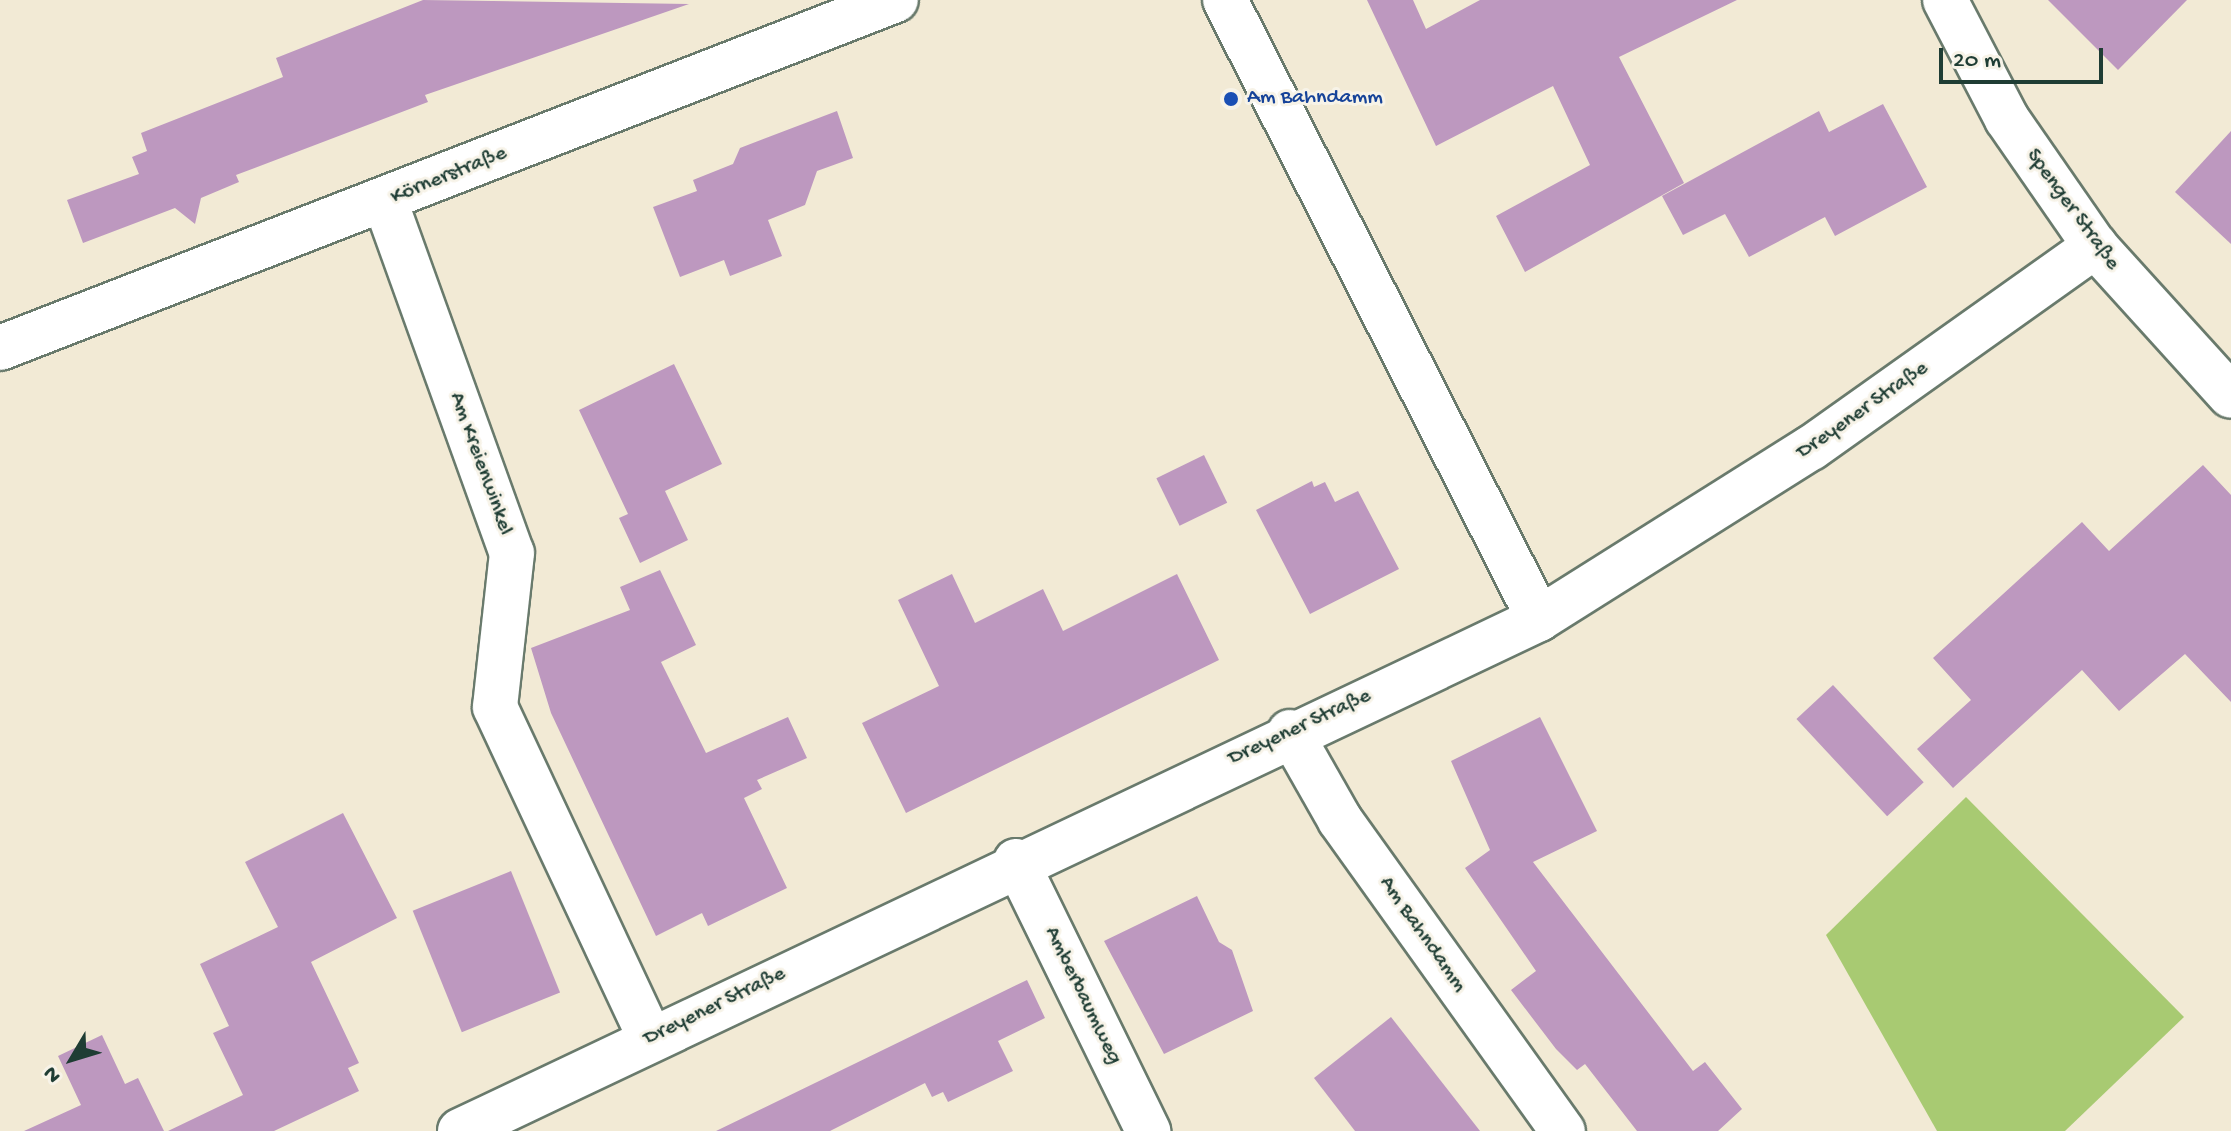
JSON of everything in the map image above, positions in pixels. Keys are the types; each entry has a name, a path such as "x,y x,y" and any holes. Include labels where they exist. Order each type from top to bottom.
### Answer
{"street":[{"name":"Körnerstraße","path":"0,348 896,0"},
{"path":"1225,0 1539,619"},
{"name":"Spenger Straße","path":"1945,0 2007,119 2095,246 2231,396"},
{"name":"Am Kreienwinkel","path":"385,201 512,553 495,707 650,1038"},
{"name":"Dreyener Straße","path":"460,1131 1016,861 1539,619 1811,448 2095,246"},
{"name":"Am Bahndamm","path":"1290,732 1340,820 1563,1131"},
{"name":"Amberbaumweg","path":"1016,861 1148,1131"}],"green space":[{"path":"1966,797 2184,1017 2065,1131 1937,1131 1826,935"}],"building":[{"path":"423,0 689,4 425,95 428,102 236,175 239,182 201,198 195,224 175,208 83,243 67,200 139,174 132,157 147,151 141,133 283,77 276,58"},
{"path":"1367,0 1413,0 1426,29 1480,0 1737,0 1619,57 1684,183 1525,272 1496,216 1590,165 1553,86 1436,146"},
{"path":"2048,0 2187,0 2118,70"},
{"path":"1883,104 1927,187 1835,236 1825,217 1749,257 1725,214 1683,235 1662,196 1819,111 1829,132"},
{"path":"837,111 853,158 817,171 805,205 768,220 782,256 730,276 724,260 680,277 653,207 697,191 693,180 733,164 740,148"},
{"path":"2231,131 2231,244 2175,192"},
{"path":"674,364 722,464 665,491 688,540 640,563 619,518 628,514 579,410"},
{"path":"1204,455 1227,503 1180,526 1156,478"},
{"path":"2203,465 2231,495 2231,702 2185,654 2119,711 2082,670 1953,788 1917,749 1971,700 1933,658 2082,522 2109,551"},
{"path":"1312,481 1314,487 1325,482 1335,502 1358,491 1399,569 1310,614 1256,510"},
{"path":"660,570 696,645 661,662 706,753 788,717 807,758 757,780 762,789 744,798 787,888 708,926 702,913 656,936 551,713 531,648 630,610 620,587"},
{"path":"952,574 975,623 1043,589 1063,631 1177,574 1219,660 906,813 862,723 939,686 898,600"},
{"path":"1833,685 1924,782 1887,816 1796,719"},
{"path":"1540,717 1597,831 1533,862 1693,1071 1705,1062 1742,1109 1718,1131 1637,1131 1585,1064 1577,1070 1556,1049 1511,990 1536,971 1465,868 1490,850 1451,761"},
{"path":"343,813 397,918 311,962 359,1063 348,1068 359,1091 274,1131 168,1131 243,1095 213,1033 229,1026 200,964 278,927 245,862"},
{"path":"511,871 560,992 462,1032 413,911"},
{"path":"1197,896 1219,942 1232,950 1253,1011 1164,1054 1104,941"},
{"path":"1027,980 1045,1018 998,1041 1013,1071 948,1102 943,1092 932,1097 925,1083 830,1131 716,1131"},
{"path":"1391,1017 1480,1131 1355,1131 1314,1078"},
{"path":"102,1035 125,1084 138,1078 164,1131 24,1131 81,1105 58,1056"}],"place":[{"name":"Am Bahndamm","path":"1231,99"}]}
